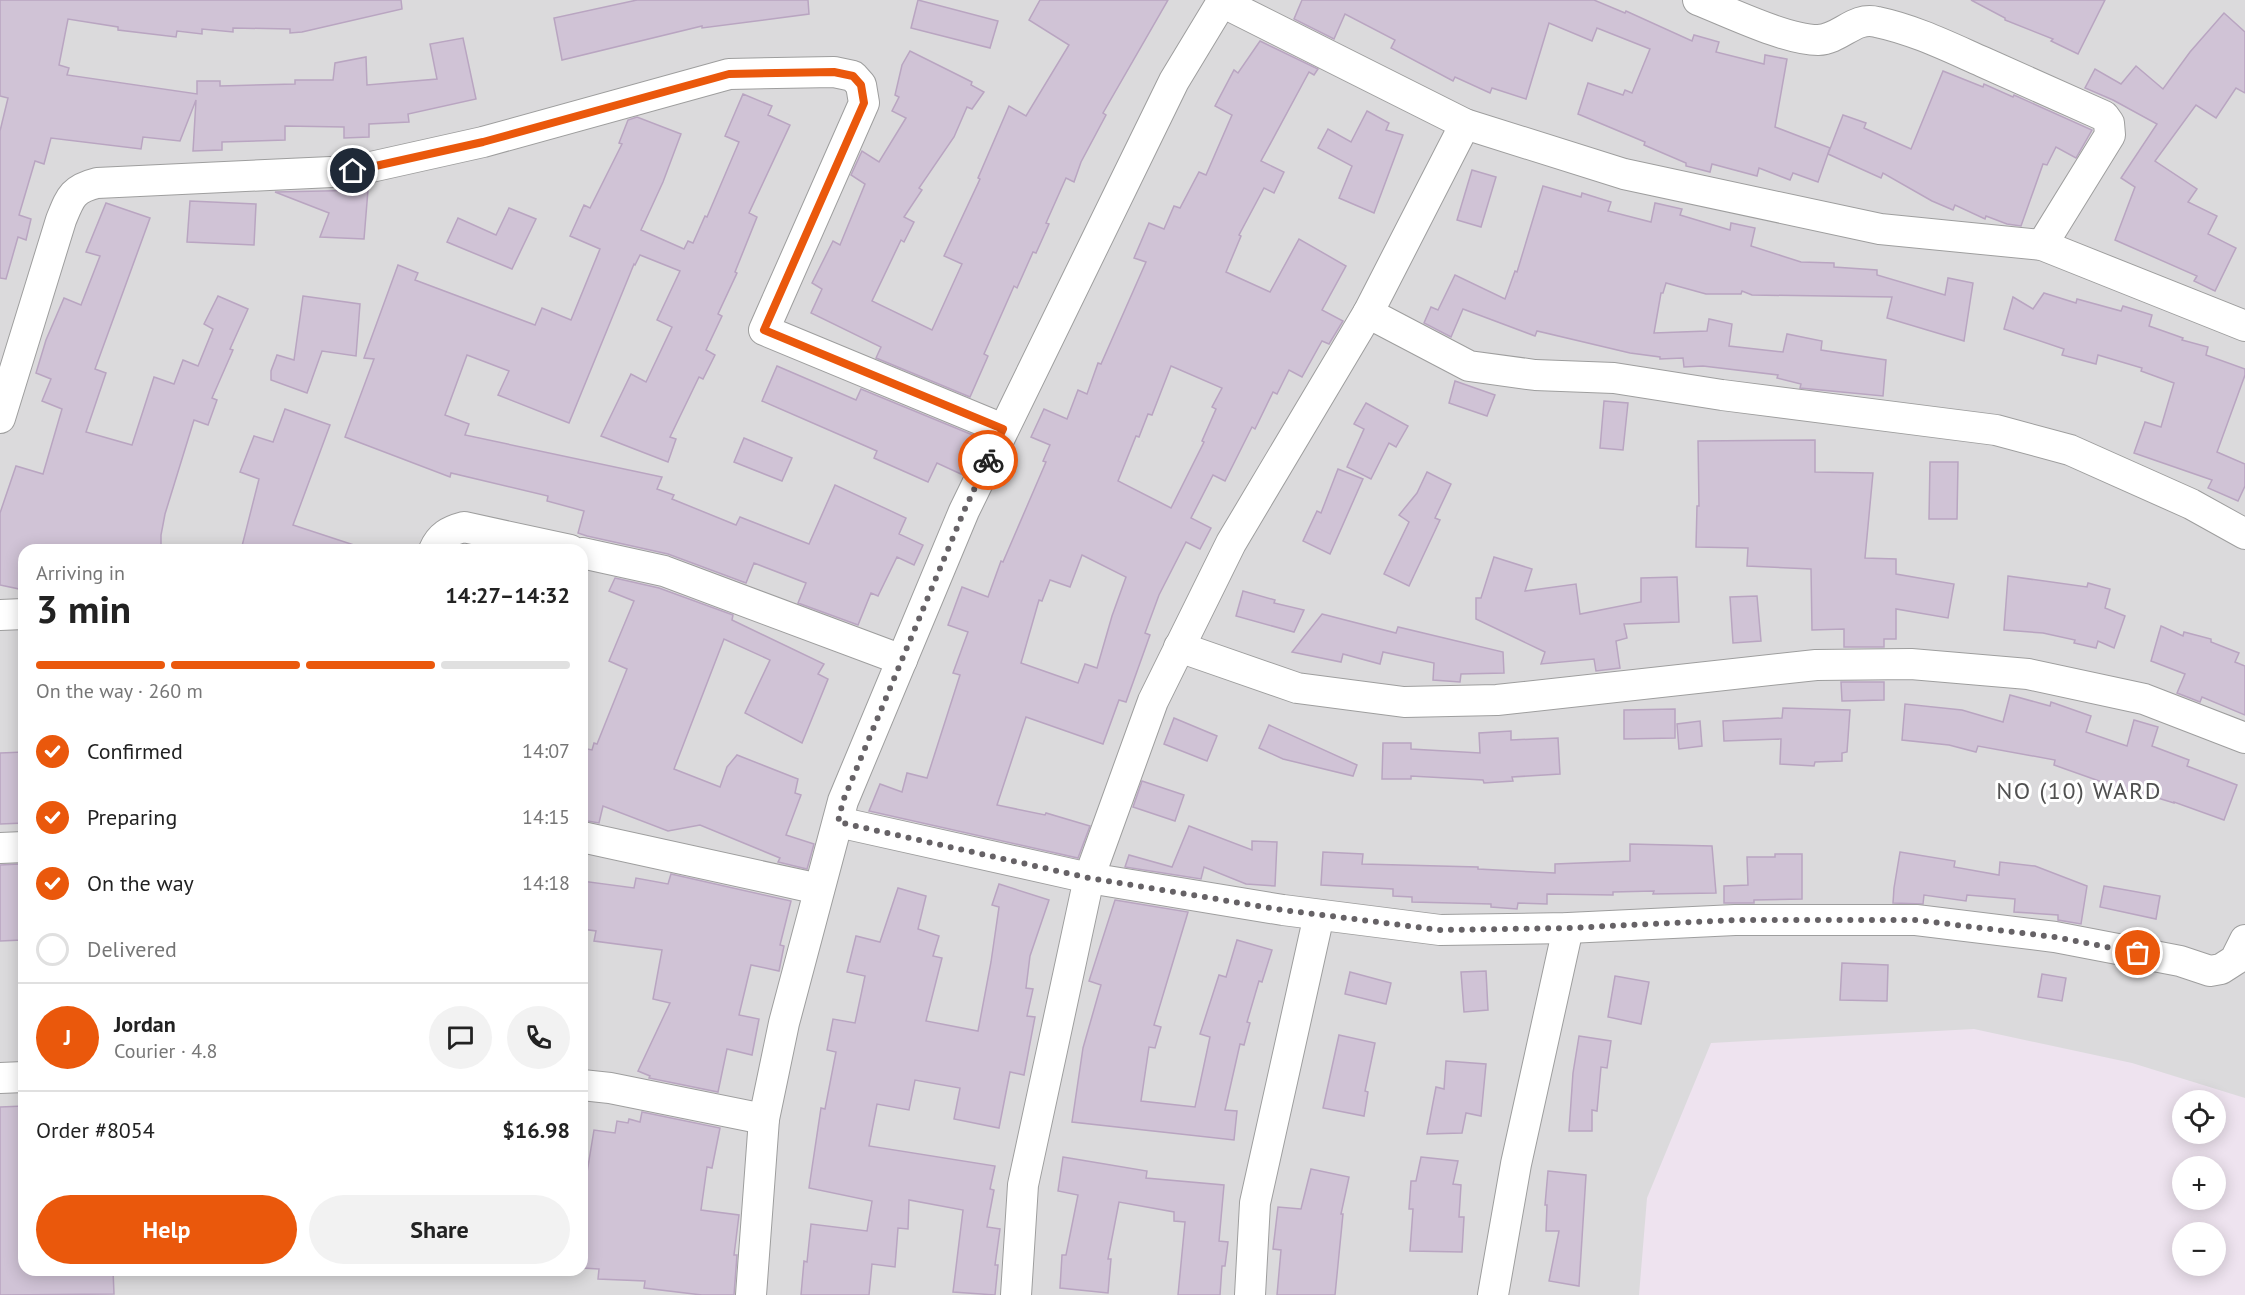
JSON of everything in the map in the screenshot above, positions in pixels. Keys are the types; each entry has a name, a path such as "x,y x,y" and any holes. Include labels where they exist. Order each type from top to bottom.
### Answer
{"street":[{"path":"1698,0 1802,38 1819,40 1833,37 1861,21 1875,21 1923,35 2104,116 2109,123 2110,135 2042,245"},
{"path":"751,1295 764,1119 784,1023 843,801 964,511 1174,81 1222,1 1465,124 1624,174 1880,229 2042,245 2245,326"},
{"path":"0,418 61,220 70,198 81,186 97,183 353,171 483,142 729,74 834,72 853,76 861,85 864,103 764,330 1003,429"},
{"path":"1016,1295 1023,1185 1089,878 1153,701 1231,543 1368,313 1465,124"},
{"path":"1368,313 1469,366 1535,375 1614,378 1722,395 1996,430 2070,450 2191,504 2245,534"},
{"path":"437,544 452,530 464,527 542,544"},
{"path":"588,554 664,571 902,660"},
{"path":"0,615 18,614"},
{"path":"1179,648 1297,688 1404,702 1497,700 1816,665 1923,665 2028,674 2144,699 2245,738"},
{"path":"838,822 1089,878 1283,910 1440,930 1568,928 1735,920 1916,920 2055,937 2180,961 2210,971 2222,969 2235,960 2245,940"},
{"path":"588,838 819,889"},
{"path":"0,848 18,847"},
{"path":"1250,1295 1255,1203 1319,915"},
{"path":"1492,1295 1516,1164 1568,928"},
{"path":"0,1078 18,1077"},
{"path":"588,1086 764,1119"}],"shaded area":[{"path":"0,0 2245,0 2245,1098 2226,1092 2226,1090 2219,1090 2132,1063 1974,1029 1711,1043 1647,1198 1639,1295 0,1295"}],"building":[{"path":"0,0 401,0 402,9 290,33 290,29 233,28 233,32 202,29 202,34 177,31 176,37 118,30 118,27 68,19 59,65 69,68 67,75 197,94 197,81 220,81 220,86 295,84 295,80 333,80 335,63 366,57 367,85 437,79 430,44 463,38 476,99 408,114 409,122 369,124 369,137 344,138 344,127 285,126 285,140 222,142 222,150 193,151 196,100 180,141 143,137 141,149 51,138 44,164 35,161 19,215 31,219 26,240 18,237 6,279 0,278 0,131 8,98 0,96"},
{"path":"637,0 808,0 809,14 702,28 702,26 562,60 554,18"},
{"path":"918,0 998,21 990,48 911,28"},
{"path":"1040,0 1168,0 1103,113 1106,115 1081,162 1074,182 1066,178 1046,223 1049,224 1036,253 1033,252 1017,288 1014,286 984,354 988,356 970,397 876,358 881,347 811,313 822,289 812,283 833,241 840,245 865,184 851,175 862,151 879,162 906,118 892,111 899,97 895,95 902,65 910,51 972,82 971,85 984,92 972,109 967,107 954,137 919,188 922,190 904,217 914,222 904,242 901,240 872,301 932,330 962,264 944,256 980,179 978,178 1009,106 1026,116 1069,45 1029,20"},
{"path":"1302,0 1594,0 1625,13 1626,11 1692,41 1694,35 1719,42 1716,52 1764,64 1765,55 1787,59 1775,127 1830,148 1818,182 1793,173 1790,180 1759,168 1757,176 1712,164 1710,172 1686,166 1686,163 1644,145 1645,142 1578,114 1588,83 1623,95 1625,90 1632,93 1650,49 1597,28 1592,41 1549,23 1526,99 1492,88 1490,93 1455,77 1453,81 1391,48 1395,40 1345,14 1334,39 1294,19"},
{"path":"1971,0 2105,0 2078,54 2051,41 2053,39 2005,20"},
{"path":"2224,13 2245,32 2245,93 2236,88 2216,118 2196,105 2155,161 2197,189 2188,202 2217,216 2208,234 2236,248 2215,291 2194,281 2197,276 2115,240 2135,187 2121,178 2157,124 2085,88 2095,69 2121,84 2136,66 2163,89 2190,52"},
{"path":"1260,41 1318,69 1314,75 1309,72 1261,161 1284,172 1274,193 1264,188 1239,235 1241,236 1226,272 1270,292 1299,239 1346,266 1322,310 1343,321 1329,344 1322,341 1302,377 1289,370 1277,394 1273,392 1255,429 1252,427 1225,481 1213,475 1191,518 1211,528 1200,549 1186,542 1159,595 1145,633 1150,635 1126,702 1119,700 1103,744 1026,717 997,805 1045,815 1046,813 1090,826 1078,858 869,811 880,784 902,792 907,773 927,778 960,675 953,673 968,632 948,625 962,587 988,597 1001,561 1003,562 1046,462 1043,461 1050,445 1031,437 1044,409 1067,419 1078,390 1087,394 1098,363 1101,364 1146,262 1134,258 1149,223 1164,229 1174,206 1180,208 1199,172 1206,175 1232,115 1215,106 1234,70 1238,73","holes":["1171,366 1222,388 1212,407 1216,409 1202,441 1204,442 1171,508 1118,481 1136,436 1139,437 1148,414 1152,415","1082,555 1126,577 1097,668 1085,664 1078,683 1021,663 1039,600 1042,601 1050,580 1070,587"]},
{"path":"1943,71 1983,87 1984,84 2013,97 2014,95 2092,130 2076,158 2056,147 2047,165 2043,164 2021,226 2007,224 1986,216 1985,219 1955,205 1953,210 1932,201 1883,173 1881,178 1828,154 1843,115 1866,123 1864,128 1911,149"},
{"path":"743,94 772,106 768,115 790,125 749,213 757,217 735,272 737,273 718,314 722,316 706,350 715,355 703,379 699,377 670,437 676,439 668,462 601,436 631,374 646,382 672,327 657,320 680,271 640,255 634,264 569,423 498,395 509,371 467,355 445,415 469,424 465,435 662,477 657,489 674,495 672,499 736,525 740,517 809,544 835,485 906,518 899,534 923,545 914,565 897,557 878,596 871,593 858,625 798,603 806,583 754,563 746,583 668,554 587,536 578,533 584,511 547,501 548,496 451,473 450,477 345,437 374,359 364,358 398,265 418,273 415,280 535,325 542,308 571,320 600,249 570,236 584,205 590,208 622,144 619,143 628,120 637,117 681,134 663,182 641,230 684,249 688,241 693,243 705,216 707,217 739,142 725,136"},
{"path":"1367,111 1389,123 1386,130 1403,135 1374,213 1339,198 1352,166 1318,148 1328,129 1351,142"},
{"path":"1472,170 1496,177 1481,227 1457,220"},
{"path":"1543,186 1581,197 1582,193 1611,202 1608,211 1651,222 1655,203 1682,209 1680,215 1730,230 1731,223 1755,228 1751,246 1801,262 1834,263 1834,267 1877,270 1877,275 1945,295 1948,278 1973,283 1964,341 1887,318 1892,297 1752,295 1742,291 1741,294 1706,294 1666,283 1661,293 1654,333 1707,331 1709,319 1732,324 1729,346 1783,352 1787,334 1822,341 1821,350 1886,360 1883,396 1800,388 1801,384 1777,378 1778,375 1703,366 1684,367 1683,358 1660,359 1660,357 1630,353 1537,331 1535,336 1463,309 1451,337 1424,323 1431,307 1438,310 1455,275 1505,299 1515,271 1517,272"},
{"path":"368,190 364,239 320,237 329,213 275,192"},
{"path":"190,201 256,204 254,245 187,242"},
{"path":"106,203 150,218 95,369 106,373 86,432 132,445 154,377 174,384 183,360 198,366 213,329 204,324 218,296 248,309 212,398 217,400 208,425 194,420 165,514 161,544 18,544 18,589 0,585 0,513 16,466 43,474 62,409 42,401 51,379 36,373 46,340 64,298 81,305 100,256 86,252"},
{"path":"509,208 536,219 512,269 447,242 458,218 496,235"},
{"path":"2044,293 2076,303 2077,299 2121,311 2123,306 2152,315 2149,326 2183,338 2182,340 2208,347 2206,355 2245,369 2245,375 2217,452 2245,464 2245,486 2238,501 2208,488 2212,480 2134,453 2145,422 2161,427 2174,383 2141,371 2142,368 2098,355 2096,364 2062,355 2064,349 2004,329 2013,297 2033,309"},
{"path":"303,296 360,304 356,356 322,351 307,393 271,380 271,371 277,355 294,360"},
{"path":"777,366 856,400 861,389 980,438 963,475 937,463 928,482 874,458 877,451 762,401"},
{"path":"1455,381 1495,395 1487,416 1449,403"},
{"path":"1604,401 1628,403 1623,450 1600,448"},
{"path":"1366,403 1408,426 1396,447 1389,443 1371,479 1347,467 1364,429 1354,424"},
{"path":"285,409 330,425 293,525 351,544 243,544 259,479 240,472 254,436 273,442"},
{"path":"744,438 792,458 782,481 734,462"},
{"path":"1815,440 1815,472 1873,473 1865,558 1896,559 1896,574 1954,584 1948,618 1896,609 1896,639 1884,639 1884,647 1844,647 1844,629 1812,630 1811,569 1747,566 1748,548 1696,547 1697,506 1699,506 1698,441"},
{"path":"1930,462 1958,462 1957,519 1929,519"},
{"path":"1338,469 1363,479 1330,554 1303,541 1317,511 1321,513"},
{"path":"1427,472 1451,484 1435,518 1440,520 1409,586 1384,574 1409,522 1399,515 1417,493"},
{"path":"1494,557 1532,569 1525,591 1576,584 1580,614 1641,602 1641,578 1677,577 1679,622 1624,624 1627,638 1616,641 1620,668 1596,671 1594,659 1541,664 1545,652 1476,619 1476,598 1481,598"},
{"path":"2008,576 2087,587 2088,583 2110,589 2105,608 2125,616 2114,648 2098,641 2096,648 2074,643 2075,640 2043,633 2004,630"},
{"path":"615,578 659,588 733,615 732,620 824,664 818,674 828,679 802,743 745,713 770,660 724,639 674,769 720,787 727,767 737,755 798,779 795,793 801,795 786,835 814,844 807,869 778,862 780,858 700,825 668,831 603,806 599,823 588,821 588,749 592,750 594,743 597,744 627,669 609,661 634,601 609,591"},
{"path":"1243,591 1275,600 1274,603 1304,610 1294,632 1236,616"},
{"path":"1757,596 1761,641 1733,643 1730,597"},
{"path":"1322,614 1396,633 1398,627 1503,652 1504,673 1461,674 1460,682 1433,680 1434,663 1383,652 1380,664 1343,654 1341,662 1292,652"},
{"path":"2161,626 2183,636 2184,632 2211,639 2211,642 2239,653 2235,662 2245,666 2245,715 2202,697 2200,702 2177,693 2185,674 2151,661"},
{"path":"1841,682 1884,682 1884,700 1842,701"},
{"path":"2010,695 2050,706 2051,702 2091,716 2086,732 2127,746 2134,720 2158,727 2152,746 2189,760 2187,766 2237,785 2224,820 2174,802 2148,795 2147,798 2054,765 2055,760 1978,746 1976,752 1949,745 1902,740 1905,704 1962,710 2003,722"},
{"path":"1783,708 1850,710 1847,752 1842,753 1842,761 1815,762 1814,766 1780,764 1781,739 1724,741 1723,721 1782,718"},
{"path":"1675,709 1675,738 1624,739 1624,710"},
{"path":"1174,718 1217,736 1207,761 1164,744"},
{"path":"1700,721 1702,746 1679,749 1677,724"},
{"path":"1269,725 1357,765 1353,776 1283,759 1259,748"},
{"path":"1511,731 1511,740 1558,738 1560,774 1512,777 1513,781 1484,783 1483,780 1411,776 1411,779 1382,779 1383,743 1411,743 1411,749 1480,753 1479,733"},
{"path":"18,752 18,823 0,824 0,753"},
{"path":"1142,781 1184,795 1175,821 1133,807"},
{"path":"1189,826 1252,850 1252,841 1277,842 1275,886 1246,884 1204,867 1201,879 1125,867 1129,855 1172,867"},
{"path":"1630,844 1712,846 1716,893 1653,894 1654,891 1613,892 1613,895 1547,894 1547,904 1518,903 1517,909 1491,907 1491,904 1412,902 1412,897 1393,896 1393,889 1321,885 1323,852 1363,854 1362,864 1478,867 1478,869 1555,873 1555,864 1630,861"},
{"path":"1900,852 1955,861 1954,867 1999,875 2000,862 2035,866 2087,886 2081,924 2058,920 2058,915 2014,912 2015,899 1967,895 1966,901 1924,895 1923,904 1893,903"},
{"path":"1775,854 1802,854 1802,899 1724,903 1724,886 1748,885 1747,857 1775,857"},
{"path":"18,864 18,940 0,941 0,865"},
{"path":"671,874 791,901 780,945 784,946 779,971 751,965 739,1015 759,1019 752,1055 727,1049 718,1092 649,1078 650,1076 638,1071 670,1003 653,999 662,950 594,941 596,931 588,930 588,882 634,888 636,878 668,884"},
{"path":"999,884 1049,900 1030,956 1026,988 1033,989 1027,1016 1035,1017 1024,1075 1010,1072 999,1128 954,1119 960,1088 915,1080 909,1110 877,1104 869,1146 995,1166 990,1189 994,1190 987,1227 1000,1229 995,1265 998,1265 995,1295 953,1292 963,1210 909,1200 908,1229 898,1228 895,1267 872,1264 869,1295 801,1295 811,1224 867,1231 872,1201 809,1188 821,1108 825,1109 836,1052 827,1050 833,1019 855,1023 865,976 847,972 856,936 880,942 898,888 926,896 918,929 939,936 933,956 942,958 926,1021 978,1031 999,907 992,905"},
{"path":"2104,886 2160,896 2156,919 2100,907"},
{"path":"1115,900 1188,912 1154,1025 1161,1027 1155,1048 1149,1047 1141,1101 1195,1107 1210,1037 1200,1034 1219,975 1226,977 1237,940 1272,950 1262,982 1259,981 1247,1022 1250,1023 1244,1045 1240,1044 1225,1110 1237,1111 1234,1140 1072,1122 1083,1048 1101,985 1089,981"},
{"path":"1842,963 1888,965 1887,1001 1840,1000"},
{"path":"1486,971 1488,1010 1464,1012 1461,972"},
{"path":"1350,972 1391,983 1386,1004 1345,994"},
{"path":"2042,974 2066,978 2062,1001 2038,997"},
{"path":"1615,976 1649,982 1641,1024 1608,1017"},
{"path":"1339,1035 1375,1043 1365,1091 1368,1092 1364,1116 1323,1108"},
{"path":"1579,1036 1611,1041 1607,1068 1601,1067 1597,1111 1592,1110 1592,1131 1569,1131 1573,1073"},
{"path":"1446,1061 1486,1064 1481,1116 1466,1113 1462,1133 1427,1134 1436,1087 1444,1089"},
{"path":"18,1106 18,1276 113,1276 114,1294 0,1295 0,1107"},
{"path":"642,1112 720,1128 712,1168 707,1167 701,1210 739,1215 734,1255 737,1255 734,1295 702,1295 644,1288 645,1281 598,1279 599,1269 588,1268 588,1166 594,1130 615,1133 617,1121 628,1123 629,1119 640,1122"},
{"path":"1063,1157 1147,1171 1146,1178 1224,1185 1219,1241 1228,1242 1225,1266 1222,1266 1220,1295 1178,1295 1185,1222 1174,1221 1174,1212 1119,1202 1108,1259 1111,1259 1108,1293 1060,1288 1062,1255 1066,1255 1078,1195 1058,1191"},
{"path":"1421,1157 1458,1161 1453,1184 1461,1185 1459,1217 1464,1217 1462,1252 1410,1251 1413,1209 1409,1209 1411,1181 1416,1181"},
{"path":"1311,1169 1349,1177 1341,1214 1343,1214 1335,1295 1277,1295 1281,1250 1273,1249 1278,1207 1301,1209"},
{"path":"1548,1171 1586,1175 1579,1286 1549,1281 1559,1231 1546,1231 1547,1205 1545,1205"}],"way so far":[{"path":"988,460 964,511 843,801 838,822 1089,878 1283,910 1440,930 1568,928 1735,920 1916,920 2055,937 2138,953"}],"district":[{"name":"NO (10) WARD","path":"2079,791"}],"route":[{"path":"353,171 483,142 729,74 834,72 853,76 861,85 864,103 764,330 1003,429 988,460"}]}
